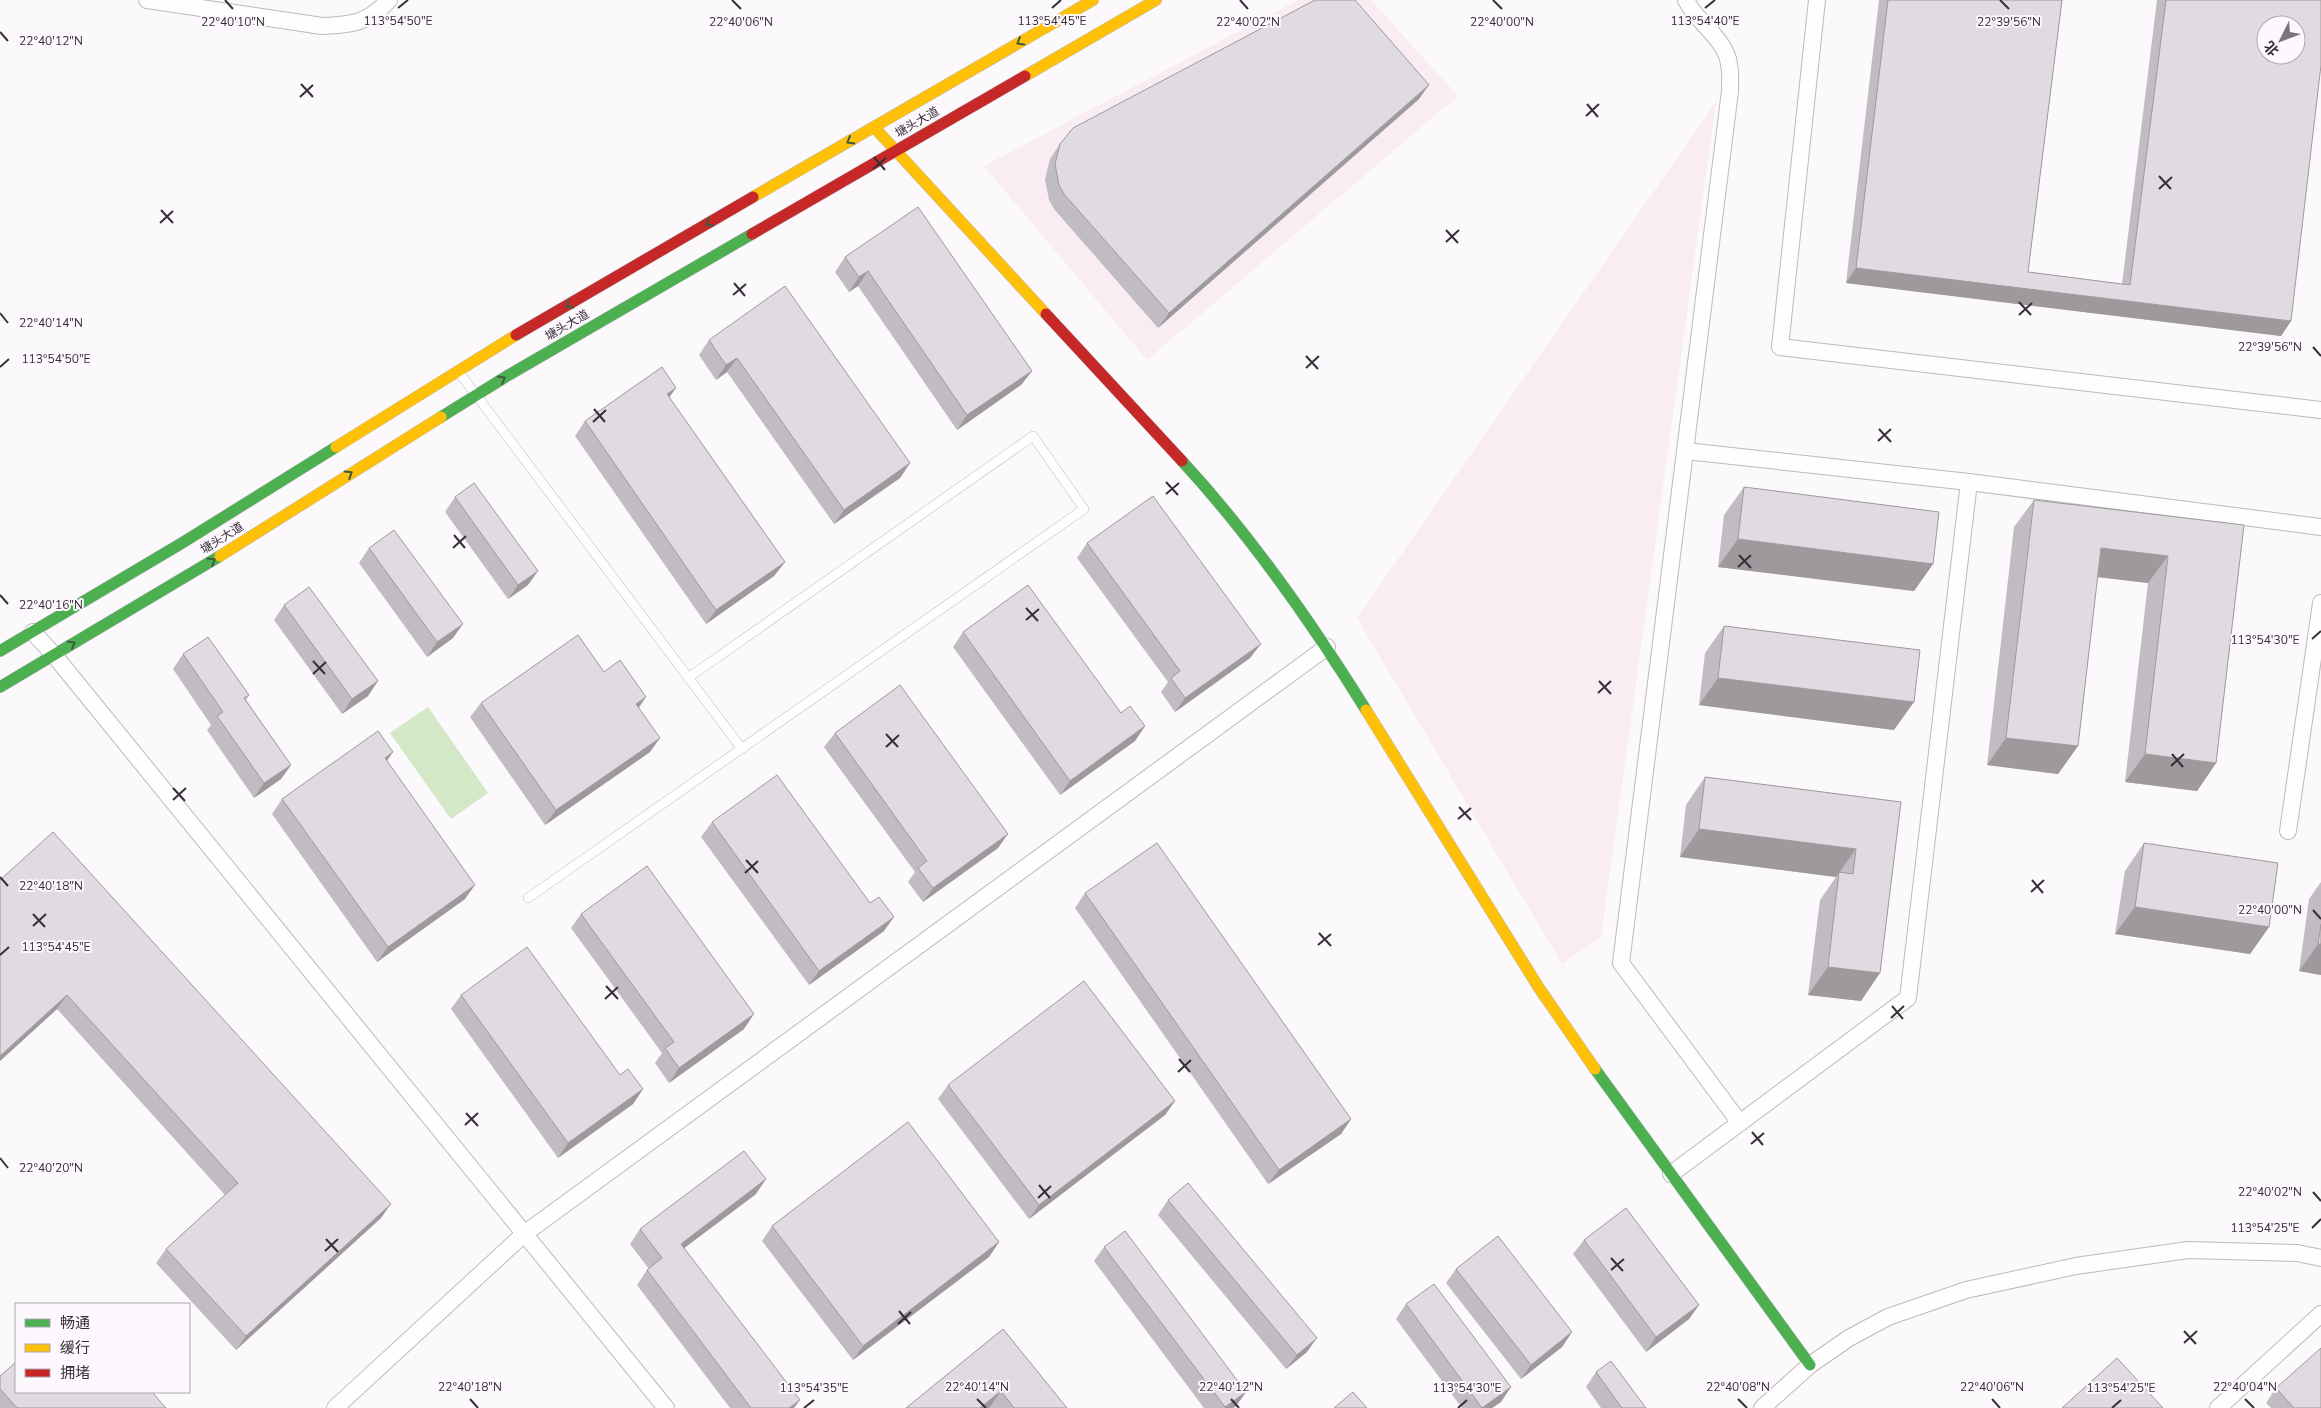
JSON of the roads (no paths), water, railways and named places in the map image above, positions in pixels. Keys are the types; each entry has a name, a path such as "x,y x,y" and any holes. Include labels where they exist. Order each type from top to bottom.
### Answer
{"main road":[{"name":"塘头大道","path":"0,651 182,543 458,370 1093,0"},
{"name":"塘头大道","path":"0,687 199,569 476,395 1156,0"},
{"path":"874,127 1185,464 1260,554 1327,648 1539,988 1810,1365"}],"street":[{"path":"147,0 322,26 350,26 376,14 389,0"},
{"path":"1686,0 1690,10 1720,44 1729,62 1730,91 1621,962 1740,1123"},
{"path":"1817,0 1780,347 2321,410"},
{"path":"1686,451 1969,482 2321,527"},
{"path":"1671,1174 1908,998 1969,482"},
{"path":"2288,831 2321,603"},
{"path":"33,632 54,655 666,1408"},
{"path":"335,1408 524,1234 1327,648"},
{"path":"1762,1408 1810,1365 1849,1338 1888,1317 1966,1290 2076,1266 2188,1250 2297,1253 2321,1258"},
{"path":"2218,1408 2321,1314"}],"lane":[{"path":"458,370 742,749"},
{"path":"528,898 1084,509 1033,436 688,678"}]}
